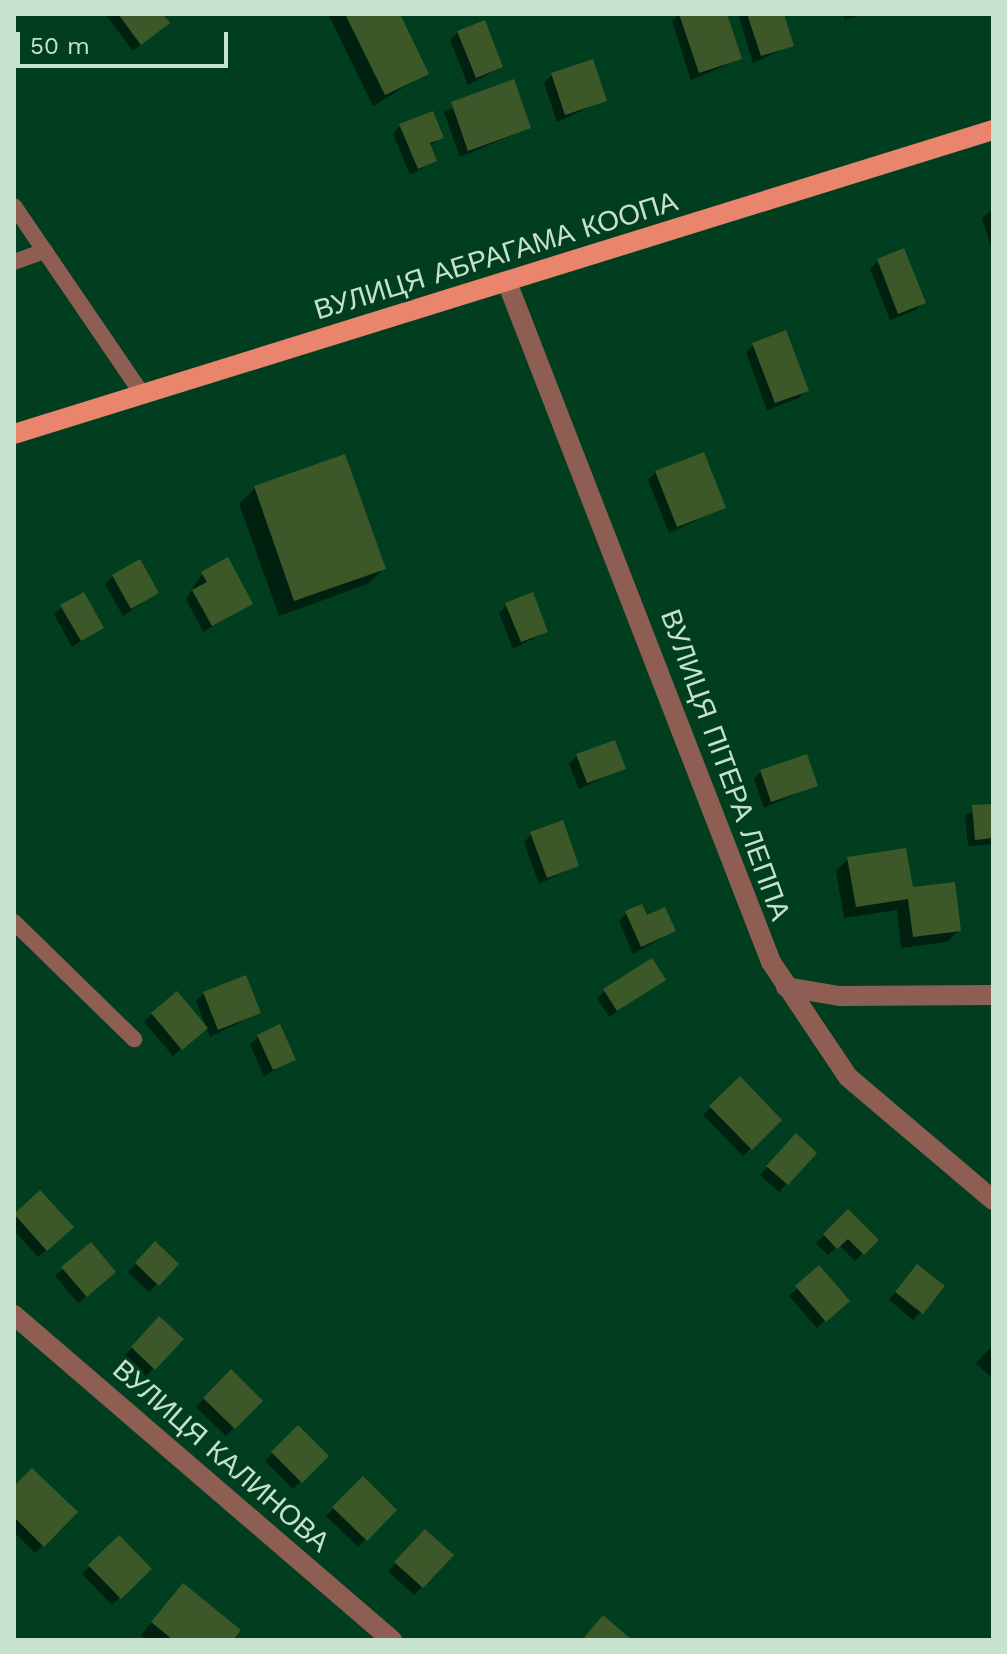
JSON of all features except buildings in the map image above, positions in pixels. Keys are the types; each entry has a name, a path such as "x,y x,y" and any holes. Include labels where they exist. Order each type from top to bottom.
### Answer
{"main road":[{"name":"ВУЛИЦЯ АБРАГАМА КООПА","path":"14,434 993,130"}],"street":[{"name":"ВУЛИЦЯ ПІТЕРА ЛЕППА","path":"507,282 631,591 743,900 786,987 848,1077 993,1200"},
{"path":"786,987 854,997 993,995"},
{"name":"ВУЛИЦЯ КАЛИНОВА","path":"14,1315 392,1640"}],"lane":[{"path":"14,206 143,395"},
{"path":"14,262 45,251"},
{"path":"14,922 134,1039"}]}
